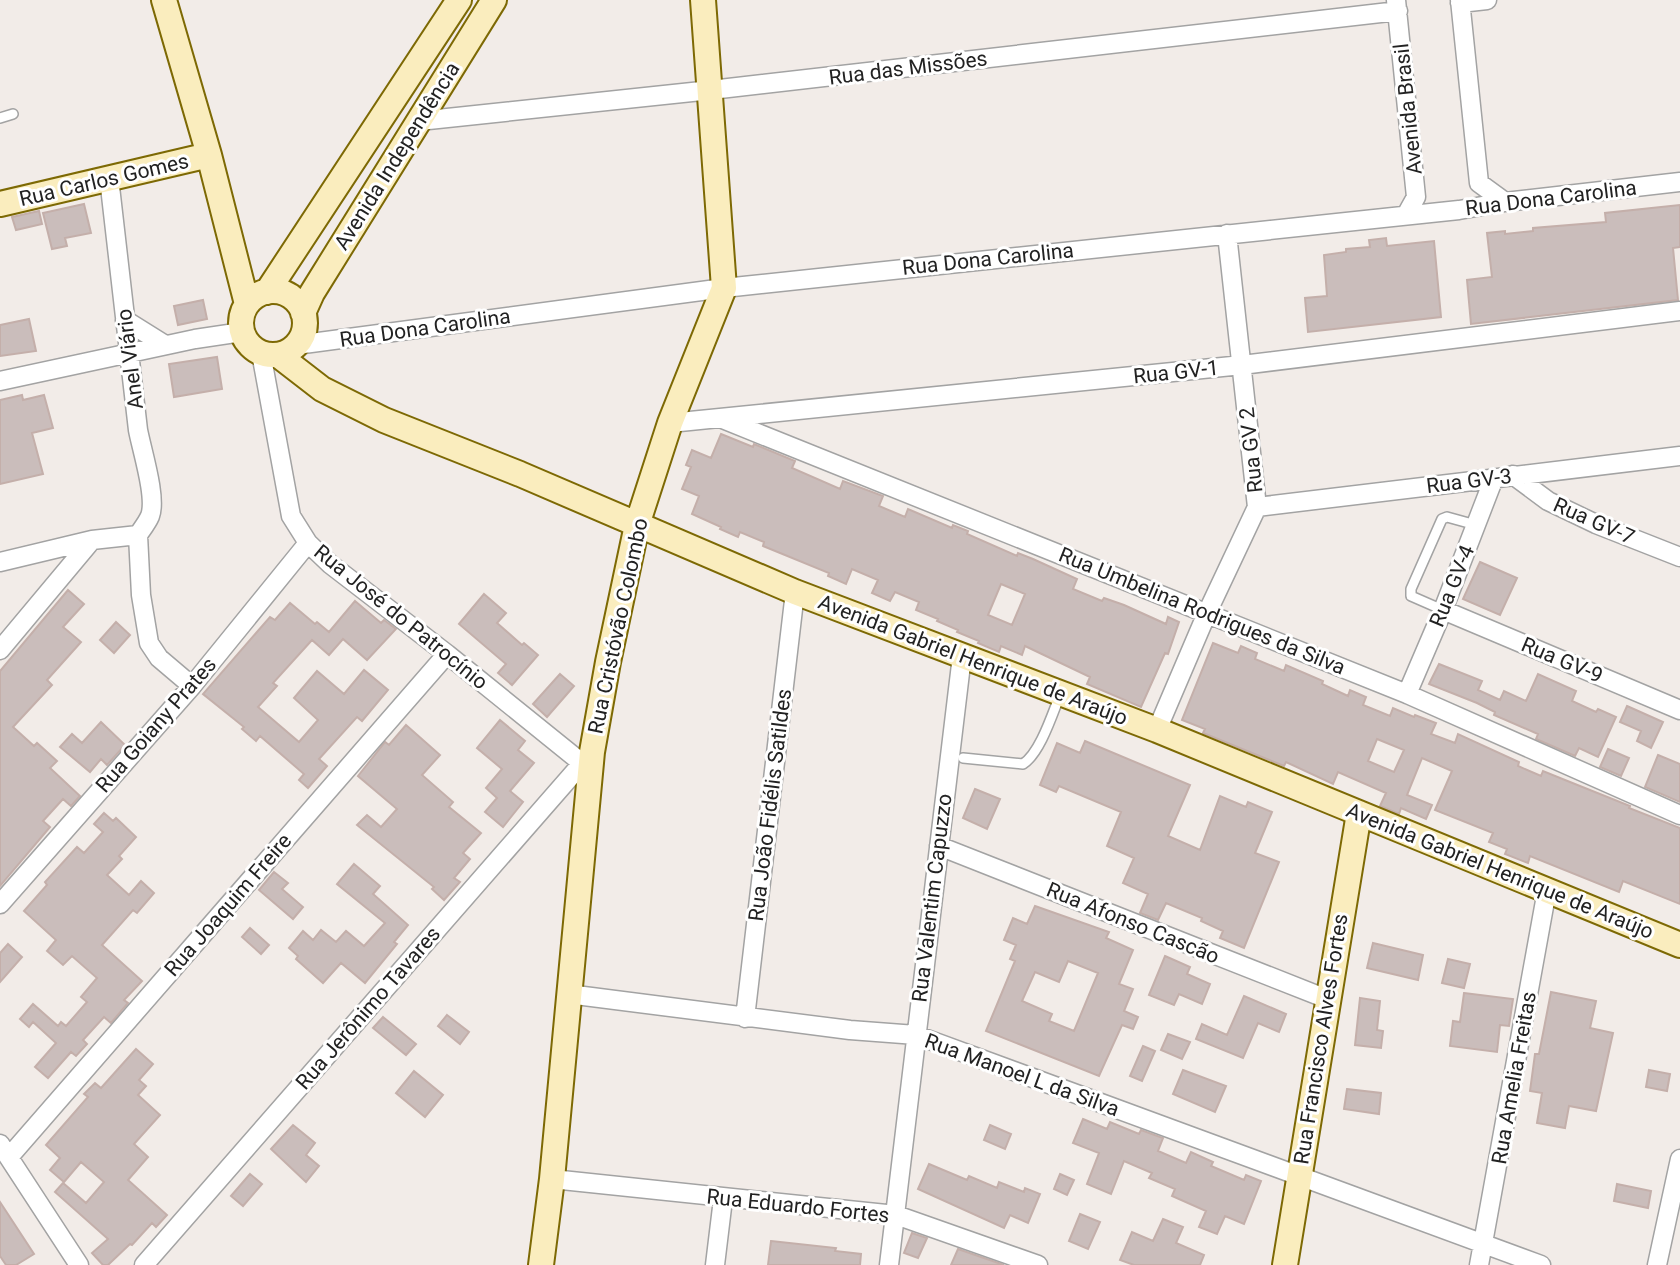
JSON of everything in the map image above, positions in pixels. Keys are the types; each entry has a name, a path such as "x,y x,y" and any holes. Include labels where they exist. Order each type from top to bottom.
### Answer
{"street":[{"path":"164,0 209,155 257,298"},
{"name":"Avenida Independência","path":"257,298 459,0"},
{"name":"Avenida Independência","path":"303,313 312,293 494,0"},
{"name":"Rua Cristóvão Colombo","path":"541,1265 552,1179 587,757 637,525 670,423 724,288 703,0"},
{"path":"1487,0 1460,2 1479,184 1505,202"},
{"name":"Rua das Missões","path":"419,121 711,90 1397,6"},
{"name":"Avenida Brasil","path":"1397,6 1416,197 1406,215"},
{"name":"Rua Carlos Gomes","path":"0,204 209,155"},
{"name":"Anel Viário","path":"109,178 138,430 153,492 151,514 138,535"},
{"name":"Rua Dona Carolina","path":"278,351 724,288 1459,210 1505,202 1680,182"},
{"name":"Rua GV 2","path":"1157,730 1207,613 1257,507 1227,234"},
{"path":"278,292 298,303 303,313 304,330 278,351 249,345 242,332 241,317 257,298 278,292"},
{"name":"Rua GV-1","path":"670,423 1242,365 1680,312"},
{"path":"125,320 165,345"},
{"path":"0,382 129,352 242,332"},
{"name":"Avenida Gabriel Henrique de Araújo","path":"278,351 322,390 384,420 520,474 795,592 1157,730 1680,945"},
{"name":"Rua José do Patrocínio","path":"278,351 291,516 309,543 330,564 587,757"},
{"name":"Rua Umbelina Rodrigues da Silva","path":"720,418 1407,694 1680,815"},
{"name":"Rua GV-3","path":"1257,507 1680,456"},
{"name":"Rua GV-7","path":"1513,475 1548,501 1596,524 1680,557"},
{"name":"Rua GV-4","path":"1407,694 1494,478"},
{"path":"0,562 92,540 138,535 141,595 149,643 159,657 192,686"},
{"path":"0,650 92,540"},
{"name":"Rua Goiany Prates","path":"0,904 192,686 309,543"},
{"name":"Rua João Fidélis Satildes","path":"746,1018 795,592"},
{"name":"Rua GV-9","path":"1443,610 1680,710"},
{"name":"Rua Joaquim Freire","path":"4,1150 447,654"},
{"name":"Rua Valentim Capuzzo","path":"890,1265 962,656"},
{"name":"Rua Jerônimo Tavares","path":"144,1265 587,757"},
{"name":"Rua Francisco Alves Fortes","path":"1285,1265 1359,813"},
{"name":"Rua Afonso Cascão","path":"939,846 1327,999"},
{"name":"Rua Amelia Freitas","path":"1479,1265 1547,890"},
{"name":"Rua Manoel L da Silva","path":"568,994 746,1018 916,1035 1541,1265"},
{"path":"4,1150 79,1265"},
{"path":"1657,1265 1680,1159"},
{"name":"Rua Eduardo Fortes","path":"552,1179 895,1215 1038,1265"},
{"path":"715,1265 723,1199"}],"lane":[{"path":"0,118 13,114"},
{"path":"1443,610 1411,596 1411,589 1442,519 1447,517 1476,525"},
{"path":"963,758 1023,764 1029,760 1048,727 1061,694"}],"building":[{"path":"84,204 91,233 65,238 67,246 52,249 43,213"},
{"path":"1680,205 1680,247 1673,248 1678,300 1471,324 1467,280 1492,277 1487,233 1505,231 1505,234 1533,231 1533,228 1606,222 1605,213"},
{"path":"39,211 42,224 16,230 12,217"},
{"path":"1386,238 1387,246 1434,241 1441,317 1308,332 1305,298 1327,296 1324,255 1346,252 1346,249 1370,247 1369,240"},
{"path":"203,300 207,319 178,325 174,306"},
{"path":"29,319 36,351 0,356 0,325"},
{"path":"217,357 222,389 174,397 169,364"},
{"path":"22,395 23,400 44,395 53,428 32,433 43,474 0,484 0,400"},
{"path":"721,434 795,461 792,468 840,489 843,481 883,496 879,506 905,517 908,509 952,528 953,525 968,531 967,534 1077,579 1073,589 1102,601 1104,598 1124,605 1166,624 1168,617 1179,622 1168,654 1165,653 1141,707 1087,684 1090,677 1025,646 1022,655 1001,646 999,652 978,643 979,641 937,621 938,619 916,610 919,602 895,592 890,601 872,593 878,580 852,569 846,584 828,576 829,573 763,546 764,542 740,532 738,537 692,514 699,496 682,489 691,467 686,465 692,450 711,458","holes":["1001,584 1025,594 1012,625 988,615"]},
{"path":"1480,562 1517,578 1500,615 1463,599"},
{"path":"68,590 84,604 63,627 81,642 47,680 52,685 13,727 34,746 37,743 57,761 50,768 80,796 71,806 63,799 43,821 50,827 0,886 0,671"},
{"path":"484,594 506,613 497,623 538,655 512,685 498,673 506,664 459,624"},
{"path":"355,601 381,623 384,620 396,629 367,660 343,639 329,655 312,640 273,683 277,686 258,707 299,742 318,720 294,698 317,671 344,694 364,670 388,690 362,721 357,717 319,759 327,766 308,788 299,780 304,774 260,736 256,741 242,729 244,727 203,694 270,617 275,620 290,603 329,632"},
{"path":"116,622 130,635 114,653 100,640"},
{"path":"1213,643 1238,653 1241,646 1257,653 1255,659 1284,671 1286,665 1323,681 1322,684 1348,696 1350,690 1366,697 1363,705 1390,716 1393,708 1436,723 1431,734 1455,743 1458,734 1519,762 1518,766 1541,776 1543,771 1680,828 1680,904 1623,881 1619,892 1530,856 1528,863 1505,854 1507,849 1489,842 1493,833 1435,810 1452,771 1422,758 1407,795 1432,805 1426,819 1401,808 1399,814 1380,806 1386,793 1338,772 1333,784 1286,762 1284,766 1203,733 1205,729 1182,720","holes":["1377,739 1404,750 1394,772 1368,761"]},
{"path":"1439,664 1482,681 1478,690 1500,700 1504,691 1526,701 1538,674 1576,691 1572,701 1596,712 1598,709 1616,717 1598,757 1579,748 1575,756 1536,739 1538,734 1494,715 1495,712 1477,703 1429,684"},
{"path":"560,674 574,686 547,717 533,704"},
{"path":"1627,706 1663,722 1651,748 1637,741 1641,731 1620,722"},
{"path":"500,720 525,741 518,750 534,763 510,791 523,802 503,827 485,812 497,798 486,788 502,769 477,748"},
{"path":"101,722 125,745 107,765 101,759 90,772 60,747 72,734 82,743"},
{"path":"406,725 440,755 422,775 453,802 449,807 481,833 463,853 470,859 454,878 460,882 444,900 432,889 434,887 357,825 367,815 381,827 397,809 358,776 385,742 389,745"},
{"path":"1085,741 1190,785 1168,836 1200,850 1220,796 1246,807 1248,802 1272,812 1255,853 1279,862 1244,948 1220,938 1223,931 1201,921 1202,918 1166,903 1158,920 1140,913 1148,894 1123,883 1134,858 1107,846 1121,812 1059,786 1056,792 1040,785 1057,743 1080,753"},
{"path":"1608,749 1629,758 1621,776 1600,767"},
{"path":"1658,755 1680,764 1680,802 1645,787"},
{"path":"975,789 1000,799 987,829 963,818"},
{"path":"104,813 113,821 116,818 136,837 119,856 122,859 107,875 129,895 141,881 154,893 137,913 133,910 102,945 142,981 124,1000 128,1003 111,1023 104,1017 83,1040 87,1044 76,1056 71,1052 48,1078 35,1067 56,1043 33,1022 29,1027 20,1019 33,1004 58,1026 61,1022 66,1026 87,1002 81,997 97,978 72,956 63,965 47,951 56,940 24,911 47,885 45,882 77,847 84,853 103,832 94,824"},
{"path":"354,864 380,886 373,894 408,925 394,942 397,944 365,983 341,963 323,983 296,959 298,956 289,948 303,931 313,940 321,930 336,942 346,931 364,946 385,923 337,884"},
{"path":"274,872 288,883 282,889 303,907 293,919 259,890"},
{"path":"1035,906 1109,932 1106,938 1133,950 1119,984 1133,989 1124,1011 1138,1017 1133,1029 1122,1025 1099,1076 986,1031 1015,961 1010,959 1016,945 1004,940 1013,918 1027,924","holes":["1068,961 1098,973 1074,1031 1049,1021 1052,1014 1022,1001 1035,972 1059,982"]},
{"path":"250,928 269,945 261,954 242,937"},
{"path":"1373,943 1423,955 1418,980 1367,968"},
{"path":"8,944 22,957 0,982 0,953"},
{"path":"1165,956 1190,967 1187,974 1210,984 1202,1004 1179,994 1174,1005 1149,995"},
{"path":"1448,959 1470,964 1464,988 1442,983"},
{"path":"1551,992 1596,1001 1590,1028 1613,1033 1596,1111 1569,1106 1565,1128 1537,1123 1542,1093 1530,1091 1535,1054 1539,1054"},
{"path":"1464,993 1513,999 1509,1026 1500,1025 1497,1052 1450,1046 1453,1021 1460,1022"},
{"path":"1244,996 1286,1014 1279,1032 1258,1023 1243,1058 1196,1039 1202,1024 1227,1035"},
{"path":"1360,998 1380,1001 1377,1030 1383,1031 1381,1048 1355,1045"},
{"path":"447,1015 469,1032 460,1044 438,1026"},
{"path":"383,1017 416,1044 406,1055 373,1028"},
{"path":"1168,1034 1190,1042 1182,1059 1161,1050"},
{"path":"1143,1046 1155,1051 1142,1081 1130,1076"},
{"path":"136,1049 153,1064 139,1080 146,1086 138,1095 160,1115 134,1144 148,1157 128,1180 167,1215 156,1227 152,1223 132,1245 108,1265 103,1265 92,1253 108,1239 55,1192 63,1183 86,1203 104,1182 81,1162 64,1182 50,1170 60,1158 46,1145 88,1097 84,1094 95,1083 101,1088"},
{"path":"1183,1070 1226,1086 1215,1112 1173,1094"},
{"path":"1649,1070 1670,1074 1667,1091 1646,1087"},
{"path":"414,1071 443,1095 425,1117 396,1093"},
{"path":"1347,1089 1381,1093 1379,1114 1344,1109"},
{"path":"1083,1119 1107,1129 1110,1122 1139,1134 1141,1130 1163,1138 1158,1151 1186,1163 1191,1152 1213,1162 1211,1166 1244,1180 1246,1175 1261,1181 1244,1224 1225,1216 1217,1234 1199,1227 1206,1211 1172,1196 1175,1189 1149,1178 1152,1173 1124,1161 1111,1194 1087,1184 1099,1153 1073,1143"},
{"path":"293,1125 315,1143 306,1155 319,1166 306,1182 271,1149"},
{"path":"990,1125 1011,1134 1005,1149 984,1140"},
{"path":"929,1164 967,1180 969,1176 997,1188 999,1182 1024,1192 1025,1188 1040,1194 1028,1223 1010,1215 1004,1228 918,1189"},
{"path":"250,1174 262,1184 243,1206 231,1196"},
{"path":"1060,1174 1074,1180 1067,1195 1054,1189"},
{"path":"1617,1184 1651,1191 1648,1208 1614,1201"},
{"path":"0,1202 34,1254 16,1265 6,1265 0,1256"},
{"path":"1080,1214 1100,1222 1088,1249 1069,1241"},
{"path":"1163,1219 1183,1227 1176,1243 1204,1255 1200,1265 1134,1265 1120,1260 1132,1232 1153,1241"},
{"path":"912,1233 927,1238 918,1258 904,1253"},
{"path":"771,1241 836,1248 835,1251 861,1254 860,1265 768,1265"},
{"path":"958,1249 1004,1265 951,1265"}]}
